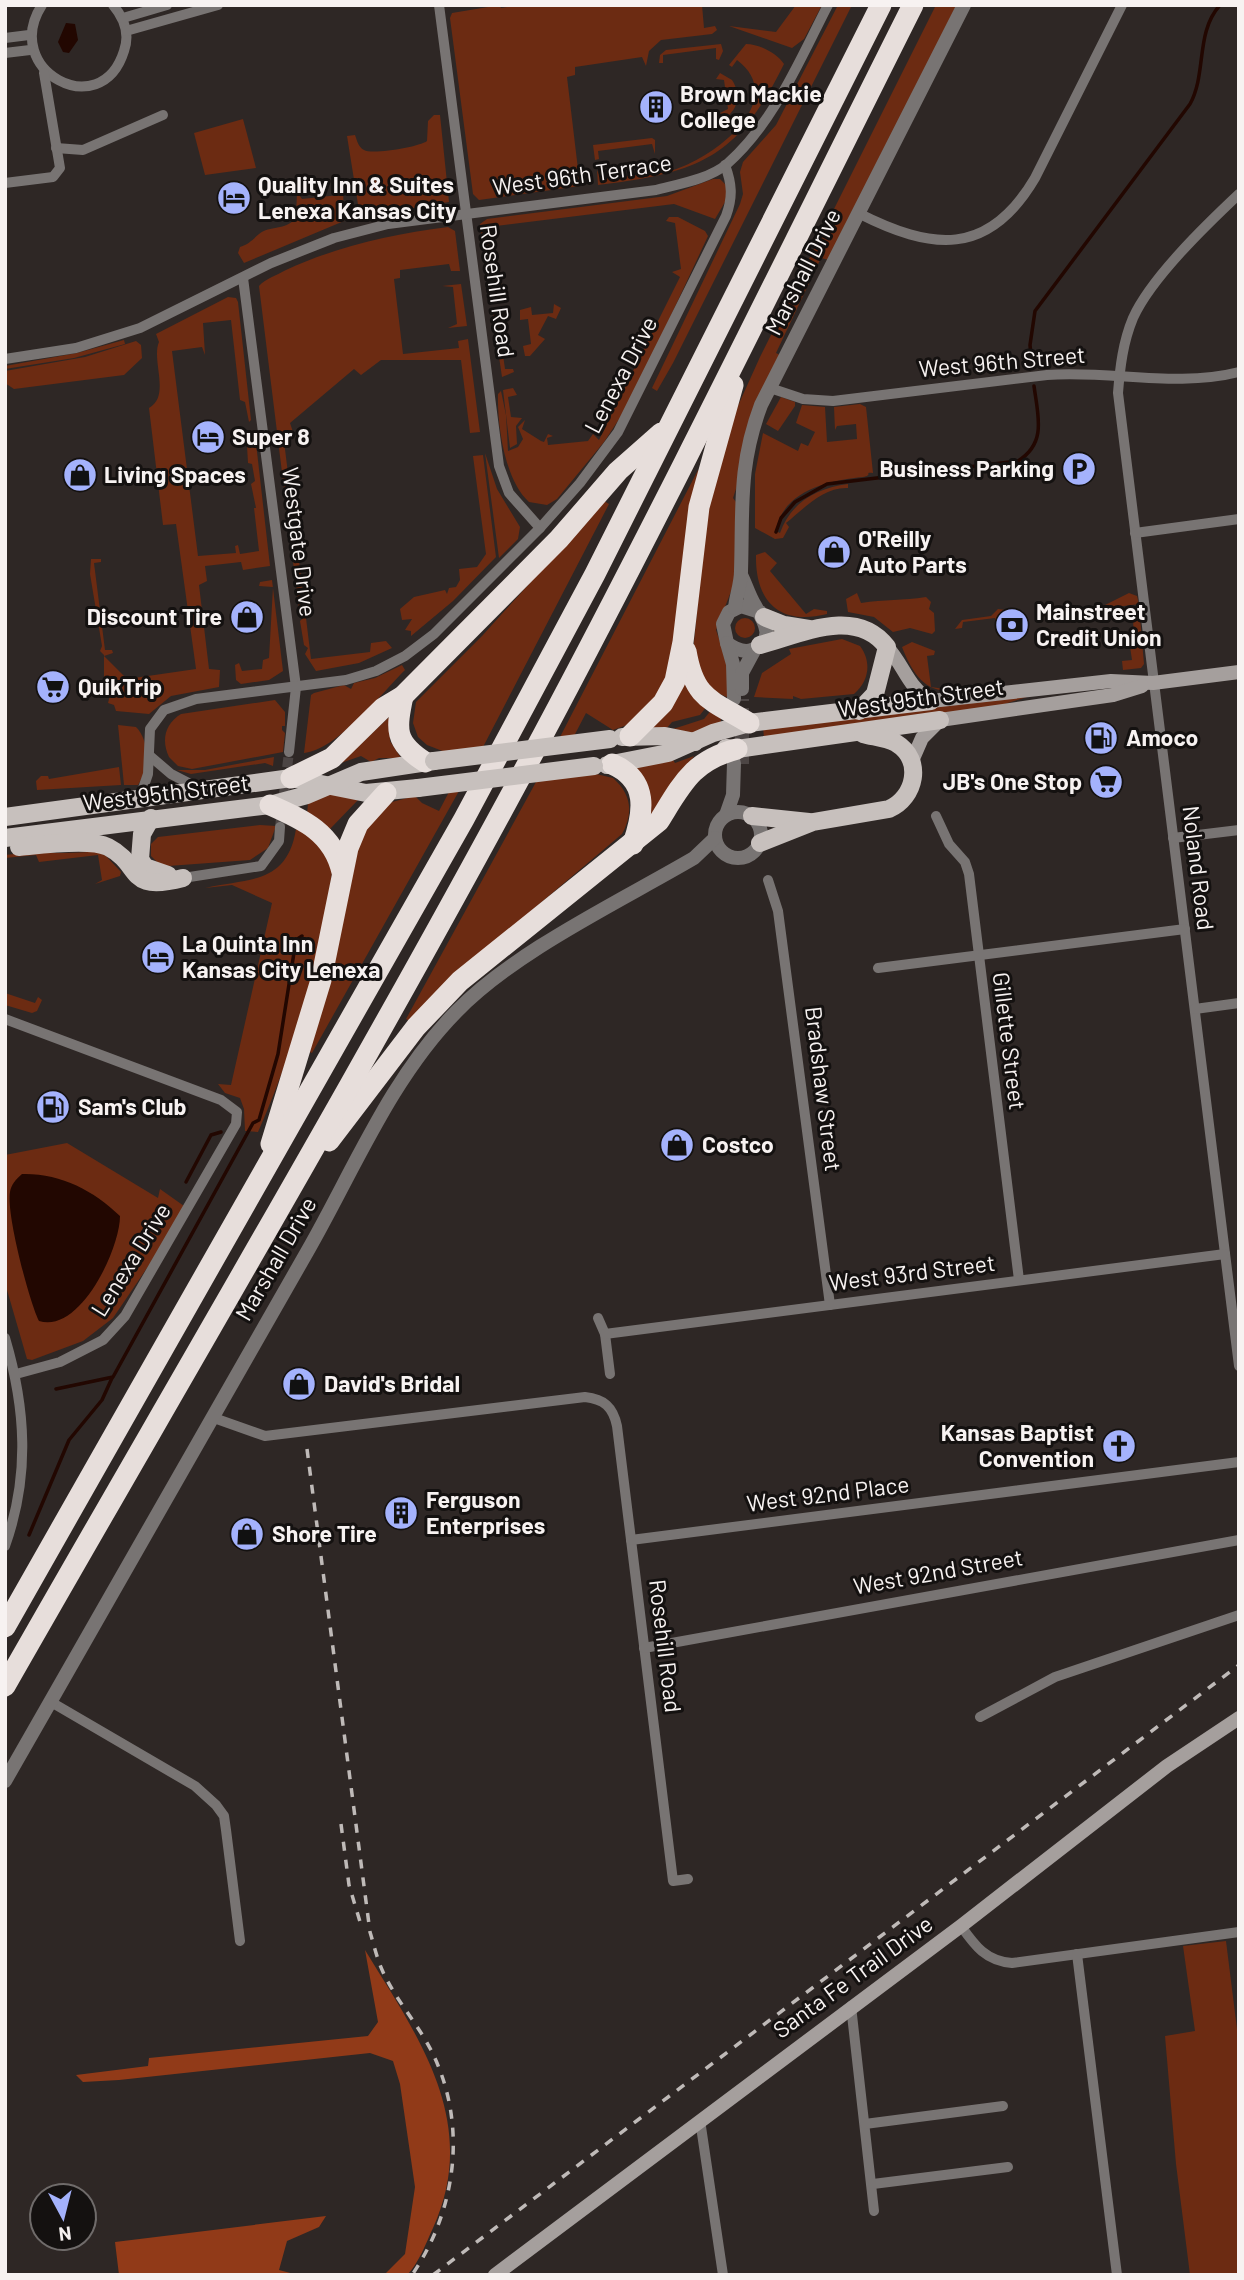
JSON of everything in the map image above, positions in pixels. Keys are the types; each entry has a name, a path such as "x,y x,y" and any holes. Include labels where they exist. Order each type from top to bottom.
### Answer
{"highway":[{"path":"5,1627 464,820 670,425 881,5"},
{"path":"5,1686 542,737 628,576 913,5"},
{"path":"620,737 669,693 683,642 699,507 748,332"},
{"path":"292,778 332,758 383,708 402,696 559,539 618,471 670,425"},
{"path":"683,642 689,672 698,690 716,706 749,723"},
{"path":"402,696 398,720 400,739 408,751 430,762"},
{"path":"268,1225 384,1067 433,1007 480,963 659,821 678,789 696,768 719,754 738,759"},
{"path":"603,765 631,777 641,796 642,816 632,845"},
{"path":"261,1177 321,981 353,833 386,793"},
{"path":"270,805 316,828 334,849 343,874"}],"main road":[{"path":"762,614 784,625 812,630"},
{"path":"758,647 812,630 848,624 866,628 896,656 908,682 918,693 931,701"},
{"path":"859,710 874,696 887,647"},
{"name":"West 95th Street","path":"5,838 270,805 292,801 360,772 620,737 665,736 694,741 738,759 853,732 1113,695 1153,683 1239,672"},
{"name":"West 95th Street","path":"5,817 292,778 366,793 386,793 659,756 728,727 749,723 1111,681 1153,683"},
{"path":"760,843 813,822 889,809 900,804 909,795 913,783 912,761 922,738 940,720"},
{"path":"853,732 897,744 912,761"},
{"path":"750,815 813,822"},
{"path":"151,818 142,834 139,859 153,872 183,878"},
{"path":"5,849 90,843 109,848 138,877 154,883 183,878"},
{"name":"Santa Fe Trail Drive","path":"495,2275 961,1926 1167,1766 1239,1718"}],"street":[{"path":"44,73 64,85 80,87 97,83 111,74 121,61 126,45 122,18 113,5"},
{"path":"122,18 167,5"},
{"path":"126,32 218,5"},
{"name":"Rosehill Road","path":"439,5 499,466 509,493 540,528"},
{"path":"725,165 766,117 828,5"},
{"name":"Marshall Drive","path":"735,608 741,575 741,486 757,418 964,5"},
{"path":"858,213 894,231 932,240 966,237 1005,217 1019,203 1035,178 1122,5"},
{"path":"5,183 53,177 60,168 44,73 30,50 32,20 41,6"},
{"path":"5,38 29,35"},
{"path":"5,53 30,50"},
{"path":"56,148 83,150 163,115"},
{"name":"West 96th Terrace","path":"5,359 76,348 140,328 271,263 334,238 388,224 465,212 656,190 693,180 725,165"},
{"name":"Lenexa Drive","path":"139,800 148,774 148,740 151,726 164,710 176,704 346,680 376,671 405,656 434,634 540,528 580,483 618,432 726,216 732,184 725,165"},
{"name":"Noland Road","path":"1239,194 1142,302 1125,340 1119,375 1119,404 1239,1366"},
{"name":"Westgate Drive","path":"243,278 296,687"},
{"name":"West 96th Street","path":"770,388 821,401 1047,375 1193,379 1239,372"},
{"path":"1135,533 1239,519"},
{"name":"Marshall Drive","path":"741,575 762,614"},
{"path":"748,606 762,614 767,632 741,673 738,699 723,624 735,608 748,606"},
{"path":"727,643 740,651 758,647"},
{"path":"289,752 296,687"},
{"path":"150,756 172,774 203,791"},
{"path":"738,759 750,815 761,828 760,843 744,857 729,856 722,851 716,838 718,825 726,815 733,795 738,759"},
{"path":"726,815 750,815"},
{"name":"Gillette Street","path":"936,816 949,844 965,862 969,874 977,957 1019,1280"},
{"path":"183,878 261,866 279,841 280,827"},
{"path":"1173,838 1239,830"},
{"name":"Marshall Drive","path":"5,1781 214,1418 356,1161 431,1039 456,1011 514,964 694,858 716,838"},
{"name":"Marshall Drive","path":"694,858 729,856"},
{"name":"Bradshaw Street","path":"768,880 778,911 830,1305"},
{"path":"878,968 1185,929"},
{"path":"1195,1009 1239,1003"},
{"name":"Lenexa Drive","path":"5,1019 221,1100 237,1112 236,1124 125,1316 103,1340 60,1362 16,1374"},
{"name":"West 93rd Street","path":"605,1334 1225,1254"},
{"path":"598,1318 605,1334 610,1374"},
{"path":"5,1338 16,1374 24,1463 17,1509 5,1546"},
{"name":"Rosehill Road","path":"214,1418 265,1436 585,1397 607,1404 614,1414 617,1426 673,1881 688,1879"},
{"name":"West 92nd Place","path":"631,1539 1239,1462"},
{"name":"West 92nd Street","path":"644,1648 1239,1540"},
{"path":"980,1717 1055,1677 1239,1615"},
{"path":"51,1702 195,1786 216,1805 223,1816 226,1830 240,1941"},
{"path":"961,1926 978,1950 1000,1962 1239,1932"},
{"path":"1077,1954 1117,2275"},
{"path":"851,2006 874,2211"},
{"path":"865,2124 1003,2106"},
{"path":"700,2120 723,2275"},
{"path":"873,2184 1008,2167"}],"shaded area":[{"path":"500,5 501,8 519,5 702,5 704,28 715,26 717,30 712,34 661,40 649,51 646,66 642,57 575,67 575,75 567,77 580,186 479,200 473,194 450,18 452,13"},
{"path":"796,5 822,5 804,39 792,48 729,26 776,32"},
{"path":"838,5 852,5 657,391 652,388 740,204 743,194 740,172 743,162 776,125"},
{"path":"936,5 957,5 829,260 821,258 776,353 780,355 733,498 736,502 737,576 716,630 728,665 730,698 716,691 705,680 693,652 706,520 732,419 760,357"},
{"path":"66,23 75,24 78,40 69,53 63,52 58,42"},
{"path":"721,44 723,51 719,60 716,59 716,48 663,55 663,63 659,63 660,55 666,50"},
{"path":"746,44 767,50 784,64 750,120 732,140 712,155 690,166 664,174 598,185 597,170 601,179 655,173 657,163 660,173 678,168 698,159 736,131 749,113 755,95 752,77 737,60 732,67 729,65"},
{"path":"720,73 732,80 737,95 736,105 726,118 720,113 728,109 724,80 716,79"},
{"path":"434,115 440,115 449,202 360,217 347,136 355,135 360,147 369,151 415,146 427,141 428,121"},
{"path":"243,119 256,168 205,175 194,133"},
{"path":"652,138 655,140 655,154 652,144 598,151 599,159 595,160 593,145"},
{"path":"713,179 720,179 727,186 728,197 715,219 674,204 488,227 488,234 496,234 488,237 494,283 503,284 492,287 480,229 480,224 487,219 667,196"},
{"path":"339,187 343,188 344,221 244,263 238,253 240,247 263,231 287,225 296,218 297,192 302,199 339,195"},
{"path":"669,217 678,217 705,231 708,236 631,401 604,442 557,499 547,505 529,502 521,493 508,467 501,436 498,394 501,391 506,415 508,451 518,447 523,439 518,427 525,420 522,429 541,441 544,442 548,434 553,436 547,438 548,445 588,441 593,434 599,440 617,403 611,397 614,390 622,393 680,277 672,272 681,269 675,223 666,221"},
{"path":"448,227 455,231 460,271 451,271 449,264 400,270 400,278 394,279 403,354 459,348 458,341 468,339 480,432 470,433 461,360 381,360 361,375 354,369 290,423 293,432 283,433 295,530 302,531 296,536 311,659 370,652 371,643 386,641 392,648 359,663 316,671 305,654 308,648 304,645 300,621 304,617 299,610 259,286 286,270 345,248 386,237"},
{"path":"461,284 467,326 448,328 457,324 453,287 442,286"},
{"path":"228,297 236,298 251,420 249,422 245,402 240,400 231,320 203,323 205,355 202,347 172,351 198,556 236,553 235,546 238,545 240,554 259,551 256,508 251,484 255,481 252,464 248,463 247,446 250,437 255,438 256,443 270,566 243,570 241,562 205,566 207,581 199,585 209,669 220,670 219,687 171,696 149,714 116,711 114,705 108,703 112,687 104,684 104,656 127,679 196,669 176,524 163,525 149,408 159,395 160,387 157,358 159,342 156,334"},
{"path":"554,304 561,308 556,319 548,316 538,335 545,339 530,356 525,356 523,346 531,344 528,319 520,320 520,310 531,307 532,315 553,313"},
{"path":"502,310 507,315 498,319 505,369 513,369 514,372 502,377 493,316 494,311"},
{"path":"124,340 125,344 74,358 5,369 5,366 77,353"},
{"path":"136,341 141,345 142,358 124,375 14,389 5,383 5,371 85,357"},
{"path":"513,388 517,395 508,397 511,417 522,418 516,426 517,444 510,448 503,390"},
{"path":"781,397 795,402 795,406 778,431 766,424"},
{"path":"860,404 866,407 873,473 822,485 797,497 780,517 776,531 780,533 791,513 806,498 826,489 848,484 848,488 830,491 807,505 786,523 789,527 783,538 775,539 755,528 755,474 763,433 798,451 801,443 808,446 815,432 796,423 802,405 825,407 827,442 857,439 856,424 837,426 835,430 834,407"},
{"path":"485,453 497,489 520,527 518,539 499,558"},
{"path":"483,455 496,557 453,601 411,636 411,631 405,630 412,619 402,620 400,609 414,597 445,590 447,594 449,588 456,587 460,580 459,569 477,567 486,554 473,456"},
{"path":"698,470 701,472 667,686 627,725 613,730 586,713 574,736 560,737"},
{"path":"604,501 609,504 483,747 445,752 427,745 418,737 413,723 416,702 482,636"},
{"path":"765,552 777,563 770,571 806,614 814,609 827,611 827,614 796,616 774,607 760,586 757,572 756,555"},
{"path":"91,559 101,559 101,562 94,563 105,650 112,650 113,653 104,656 100,651 102,646 90,574"},
{"path":"272,580 273,587 259,586 260,582"},
{"path":"273,588 283,671 269,680 241,684 236,680 235,665 239,663 242,671 262,669 263,660 269,658"},
{"path":"857,593 861,603 926,597 931,602 929,609 934,613 935,631 932,634 910,628 893,632 874,617 848,612 846,599"},
{"path":"1129,593 1137,596 1139,604 1049,616 1048,613 1105,605"},
{"path":"998,609 1013,611 1016,623 997,626 995,618 963,622 962,628 955,629 962,620 991,616"},
{"path":"745,618 752,621 755,628 752,635 745,638 738,635 735,628 738,621"},
{"path":"1140,618 1144,664 1141,668 1123,670 1122,661 1132,660 1129,640 1134,639 1133,619"},
{"path":"842,639 860,646 866,658 866,677 854,694 801,699 793,696 793,699 754,697 762,673 791,654 789,649"},
{"path":"912,642 935,651 934,655 927,656 931,687 914,672 902,647"},
{"path":"402,665 405,670 344,732 317,750 304,753 311,695 344,685 351,689 354,683 375,678"},
{"path":"681,672 707,706 700,715 672,722 666,729 652,728"},
{"path":"1030,696 992,708 764,739 763,726"},
{"path":"275,700 285,712 285,726 282,726 285,733 283,752 192,769 178,766 169,757 165,745 166,733 171,723 181,714"},
{"path":"712,709 720,713 721,722 693,733 673,729 704,719"},
{"path":"389,717 390,741 401,758 379,758 371,762 361,756 341,763"},
{"path":"118,725 136,727 144,740 146,763 138,785 124,785"},
{"path":"694,756 656,815 651,814 649,790 636,767 673,760 675,763"},
{"path":"274,757 273,766 265,763 191,774 177,770 205,770"},
{"path":"119,767 121,785 37,790 36,781 41,776 48,776 49,779"},
{"path":"592,773 613,778 624,790 629,811 622,834 466,966 411,1022 406,1019 536,782"},
{"path":"459,791 312,1053 307,1051 355,845 379,811 392,802 415,796 422,803 439,811 449,792"},
{"path":"330,793 358,800 329,830 307,815 308,803"},
{"path":"260,825 276,826 268,848 250,860 168,866 159,864 151,856 151,844 158,837"},
{"path":"296,829 315,839 333,866 328,900 314,968 284,1067 258,1132 245,1131 244,1109 240,1098 225,1093 218,1084 231,1085 272,903 232,885 205,888 250,880 275,870 291,847"},
{"path":"96,851 106,856 121,872 120,876 95,884 102,880 98,855 39,862 36,855 5,858 5,855 17,854"},
{"path":"5,993 35,1003 38,997 42,1000 37,1011 32,1013 5,1005"},
{"path":"67,1143 158,1198 160,1189 184,1206 168,1237 113,1318 83,1341 32,1360 27,1359 5,1283 5,1155"},
{"path":"22,1174 50,1176 75,1185 99,1198 120,1216 113,1248 95,1286 69,1315 54,1322 39,1321 24,1277 15,1237 10,1192 14,1182"},
{"path":"1226,1941 1239,2045 1239,2275 1190,2275 1176,2164 1165,2036 1195,2031 1183,1946"},
{"path":"365,1950 422,2048 437,2082 447,2116 450,2152 446,2189 425,2246 407,2275 384,2275 405,2254 415,2187 400,2084 393,2061 370,2053 119,2080 83,2082 76,2075 148,2066 149,2058 368,2036 378,2022"},
{"path":"326,2216 319,2227 287,2241 279,2270 298,2275 119,2275 115,2242"}],"waterway":[{"path":"1032,367 1030,345 1035,311 1190,104 1198,79 1207,28 1220,5"},
{"path":"776,532 781,518 795,502 827,484 1018,461 1027,454 1037,437 1038,418 1034,386"},
{"path":"56,1389 113,1377 253,1123 259,1120 278,1054 296,940 302,936"},
{"path":"186,1182 211,1135 221,1132"},
{"path":"29,1535 69,1440 102,1400 112,1378"}],"tunnel":[{"path":"742,699 742,764"},
{"path":"280,827 289,752"}],"railway":[{"path":"307,1449 370,1932 388,1982 431,2050 443,2078 450,2107 453,2136 448,2194 439,2222 412,2275"},
{"path":"433,2275 1239,1665"},
{"path":"341,1824 349,1885 361,1925"}],"place":[{"name":"Brown Mackie College","path":"656,107"},
{"name":"Quality Inn & Suites Lenexa Kansas City","path":"234,198"},
{"name":"Super 8","path":"208,437"},
{"name":"Business Parking","path":"1079,469"},
{"name":"Living Spaces","path":"80,475"},
{"name":"O'Reilly Auto Parts","path":"834,552"},
{"name":"Discount Tire","path":"247,617"},
{"name":"Mainstreet Credit Union","path":"1012,625"},
{"name":"QuikTrip","path":"53,687"},
{"name":"Amoco","path":"1101,738"},
{"name":"JB's One Stop","path":"1106,782"},
{"name":"La Quinta Inn Kansas City Lenexa","path":"158,957"},
{"name":"Sam's Club","path":"53,1107"},
{"name":"Costco","path":"677,1145"},
{"name":"David's Bridal","path":"299,1384"},
{"name":"Kansas Baptist Convention","path":"1119,1446"},
{"name":"Ferguson Enterprises","path":"401,1513"},
{"name":"Shore Tire","path":"247,1534"}]}
